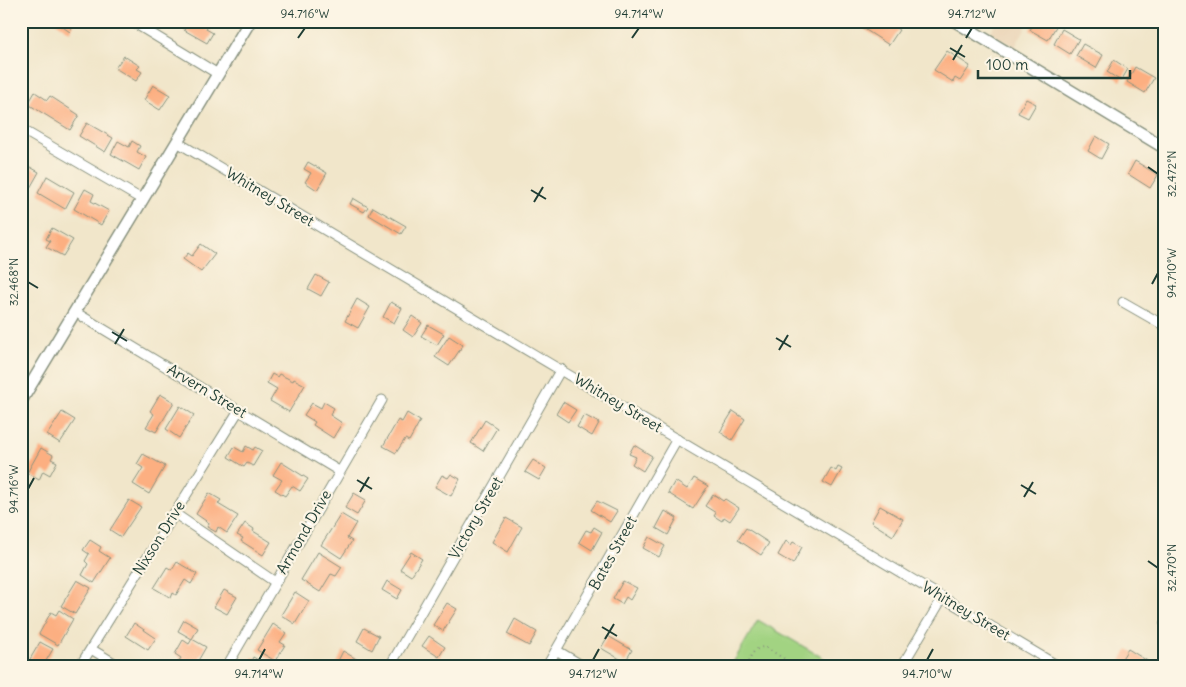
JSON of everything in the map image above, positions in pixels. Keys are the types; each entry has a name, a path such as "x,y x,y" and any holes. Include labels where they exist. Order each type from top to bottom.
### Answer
{"street":[{"path":"131,21 218,74"},
{"path":"21,401 250,21"},
{"path":"955,21 1165,148"},
{"path":"21,129 143,200"},
{"name":"Whitney Street","path":"177,142 1058,666"},
{"path":"1123,302 1165,326"},
{"name":"Arvern Street","path":"75,312 339,471"},
{"name":"Victory Street","path":"390,666 560,369"},
{"name":"Armond Drive","path":"226,666 382,400"},
{"name":"Nixson Drive","path":"80,666 238,410"},
{"name":"Bates Street","path":"548,666 677,439"},
{"path":"174,513 275,582"},
{"path":"902,666 943,597"},
{"path":"91,649 119,666"},
{"path":"556,650 583,666"}],"path":[{"path":"746,666 756,649 765,647 796,666"}],"shaded area":[{"path":"997,21 1029,21 1015,47 990,33"}],"green space":[{"path":"758,620 837,666 731,666"}],"building":[{"path":"54,21 69,21 74,24 70,32"},
{"path":"189,21 210,23 206,29 213,33 207,43 184,30"},
{"path":"856,21 886,21 899,30 889,45 855,23"},
{"path":"1035,21 1055,21 1058,23 1048,40 1030,30"},
{"path":"1062,29 1079,39 1070,54 1054,44"},
{"path":"1083,44 1103,55 1096,68 1076,56"},
{"path":"947,51 970,66 960,81 955,78 953,82 934,70"},
{"path":"124,56 140,66 137,69 142,72 136,81 115,68"},
{"path":"1114,60 1128,69 1121,81 1107,72"},
{"path":"1135,67 1154,78 1145,93 1127,82"},
{"path":"153,85 170,95 160,110 144,100"},
{"path":"35,92 47,100 50,96 79,115 70,130 28,104"},
{"path":"1026,99 1036,104 1028,118 1018,113"},
{"path":"87,123 113,138 105,152 79,136"},
{"path":"1096,136 1109,144 1101,159 1088,151"},
{"path":"118,141 129,147 132,141 140,146 137,152 146,157 139,170 111,154"},
{"path":"1135,161 1158,175 1150,188 1128,174"},
{"path":"21,162 39,172 30,188 21,183"},
{"path":"308,162 327,173 317,190 305,182 311,173 304,169"},
{"path":"47,176 74,192 65,209 38,193"},
{"path":"85,189 94,194 91,201 109,211 101,225 74,209"},
{"path":"353,198 368,207 364,212 350,204"},
{"path":"373,207 406,226 401,234 369,215"},
{"path":"52,228 73,240 63,256 46,247 50,241 46,239"},
{"path":"201,244 215,254 201,272 183,259 188,253 192,256"},
{"path":"316,275 329,282 321,296 308,289"},
{"path":"357,299 370,307 358,328 345,321"},
{"path":"391,302 402,308 394,323 383,317"},
{"path":"412,316 422,323 413,337 403,330"},
{"path":"428,325 444,334 437,345 421,336"},
{"path":"449,336 463,345 449,366 435,357"},
{"path":"272,374 277,377 279,374 293,381 294,379 305,385 289,412 270,401 277,389 267,383"},
{"path":"160,394 174,402 156,432 146,427 154,414 150,411"},
{"path":"324,402 334,408 330,415 342,423 333,438 313,425 315,422 304,415 312,403 321,408"},
{"path":"563,402 576,410 568,422 556,414"},
{"path":"180,406 194,415 179,438 166,429"},
{"path":"733,411 745,419 732,440 720,432"},
{"path":"62,412 75,420 60,443 47,435"},
{"path":"407,413 420,421 409,441 405,439 396,453 383,446 398,420 402,422"},
{"path":"584,415 599,423 592,436 577,427"},
{"path":"485,420 497,428 483,451 471,443"},
{"path":"634,445 652,456 643,471 632,464 636,457 629,454"},
{"path":"246,446 253,450 255,447 262,451 253,466 247,463 244,467 228,457 234,447 243,452"},
{"path":"41,448 53,455 51,459 57,462 50,475 43,471 39,480 27,473"},
{"path":"143,454 165,466 149,494 133,484 143,468 137,464"},
{"path":"533,460 546,468 539,480 525,472"},
{"path":"281,462 308,479 300,491 292,486 285,496 275,490 282,480 273,475"},
{"path":"838,467 842,469 832,487 823,482 831,468 836,471"},
{"path":"451,474 460,479 451,496 435,487 442,475 448,478"},
{"path":"694,478 708,486 693,509 668,493 675,481 687,489"},
{"path":"209,493 221,500 218,504 238,516 227,533 218,527 216,532 207,527 209,523 196,514"},
{"path":"354,493 366,500 357,515 345,508"},
{"path":"713,494 739,508 730,521 724,517 722,521 714,516 716,513 705,506"},
{"path":"21,495 27,499 21,508"},
{"path":"129,500 141,507 121,537 110,530"},
{"path":"597,501 617,511 610,522 591,510"},
{"path":"880,506 903,519 893,536 871,522"},
{"path":"665,511 677,518 668,535 656,528"},
{"path":"341,514 356,523 347,538 352,541 341,558 321,545"},
{"path":"506,518 522,527 508,552 492,542"},
{"path":"245,523 254,529 253,531 271,542 263,555 241,541 243,538 237,535"},
{"path":"594,527 602,532 592,550 579,542 586,530 591,532"},
{"path":"746,528 769,543 761,555 738,540"},
{"path":"649,537 665,546 659,557 643,548"},
{"path":"90,540 101,547 99,551 110,558 94,583 82,575 88,564 85,561 89,554 83,550"},
{"path":"786,541 791,545 793,542 802,547 793,564 778,555"},
{"path":"318,552 342,567 336,576 331,574 320,592 301,580"},
{"path":"411,552 422,559 411,576 400,569"},
{"path":"177,562 197,574 191,584 185,580 176,595 173,593 171,598 154,588 167,567 172,570"},
{"path":"77,580 91,588 75,614 61,606"},
{"path":"387,581 402,590 397,599 382,590"},
{"path":"623,581 637,588 630,600 626,597 622,604 613,599"},
{"path":"224,590 237,597 227,614 214,607"},
{"path":"295,592 309,601 295,624 281,615"},
{"path":"447,603 457,609 443,631 433,625"},
{"path":"59,610 73,619 58,645 39,634 51,612 56,615"},
{"path":"1165,613 1165,627 1159,624"},
{"path":"515,619 537,632 529,646 507,634"},
{"path":"184,620 198,628 192,639 178,631"},
{"path":"134,623 156,638 148,650 126,636"},
{"path":"273,624 286,633 280,642 285,645 275,661 257,650"},
{"path":"364,628 379,636 372,650 357,641"},
{"path":"429,636 445,647 439,657 422,646"},
{"path":"608,636 632,650 625,662 601,648"},
{"path":"192,639 206,647 195,666 176,666 181,658 175,654 183,640 189,644"},
{"path":"40,642 53,649 43,666 26,666"},
{"path":"1128,649 1149,662 1147,666 1130,666 1121,660"},
{"path":"343,651 363,663 361,666 341,666 337,663"},
{"path":"253,657 268,666 249,666"}]}
